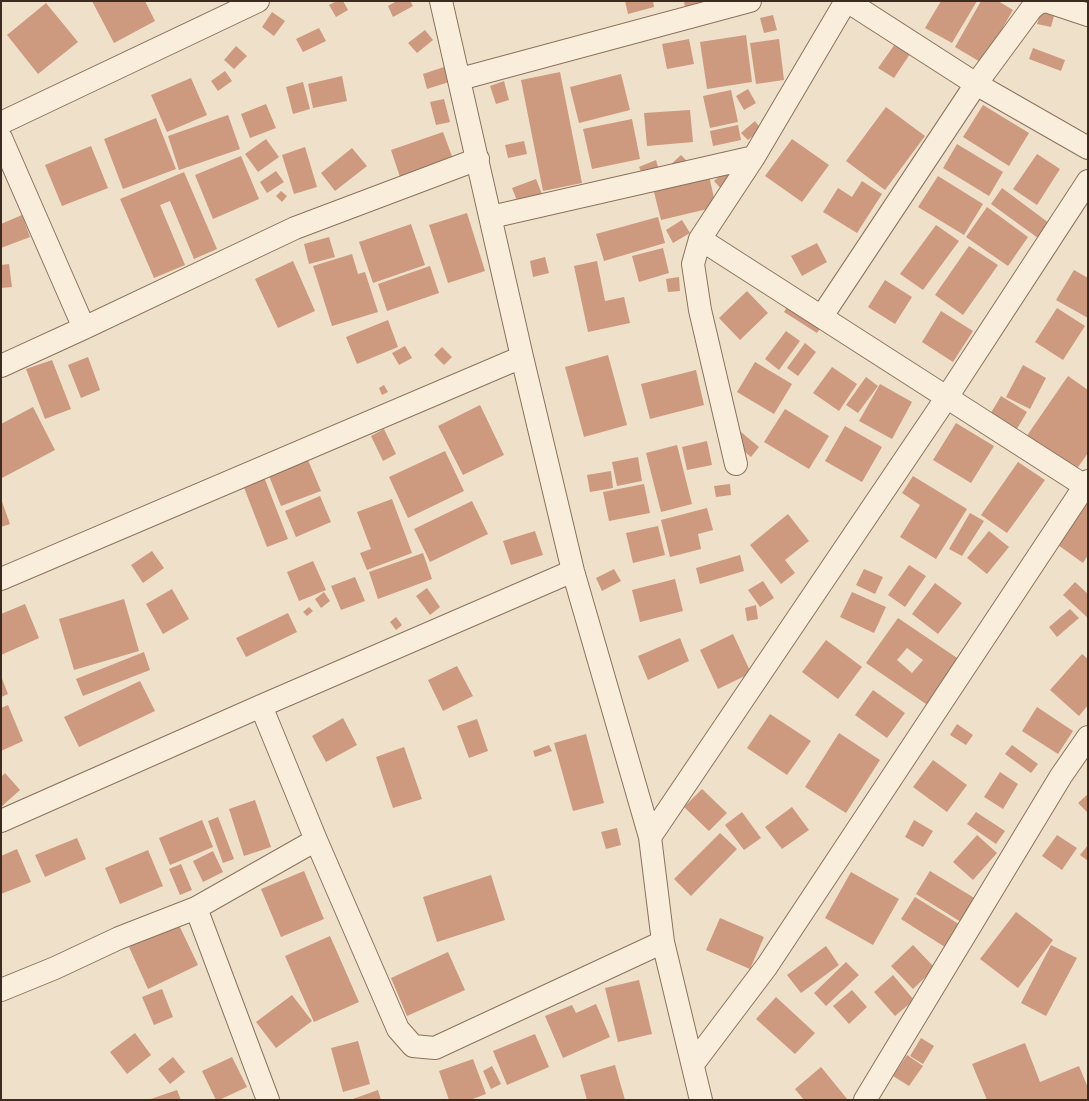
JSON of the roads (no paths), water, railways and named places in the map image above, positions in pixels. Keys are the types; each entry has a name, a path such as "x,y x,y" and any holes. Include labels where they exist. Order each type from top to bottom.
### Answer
{"street":[{"path":"1,123 258,1"},
{"path":"441,1 460,79 522,357 573,571 650,837 663,942 693,1064 700,1100"},
{"path":"460,79 750,1"},
{"path":"736,464 700,310 693,264 700,239 754,157 847,1 976,84 1088,148"},
{"path":"822,316 976,84 1032,8 1041,1 1049,2 1088,15"},
{"path":"1,138 84,328"},
{"path":"491,217 754,157"},
{"path":"1,366 295,228 478,159"},
{"path":"650,837 947,397 1088,181"},
{"path":"693,1064 767,966 1087,485 700,239"},
{"path":"1,579 522,357"},
{"path":"1,821 261,706 573,571"},
{"path":"261,706 316,840 398,1029 413,1046 435,1048 663,942"},
{"path":"865,1100 1061,776 1088,737"},
{"path":"1,990 55,968 119,938 196,908 316,840"},
{"path":"196,908 268,1100"}]}
